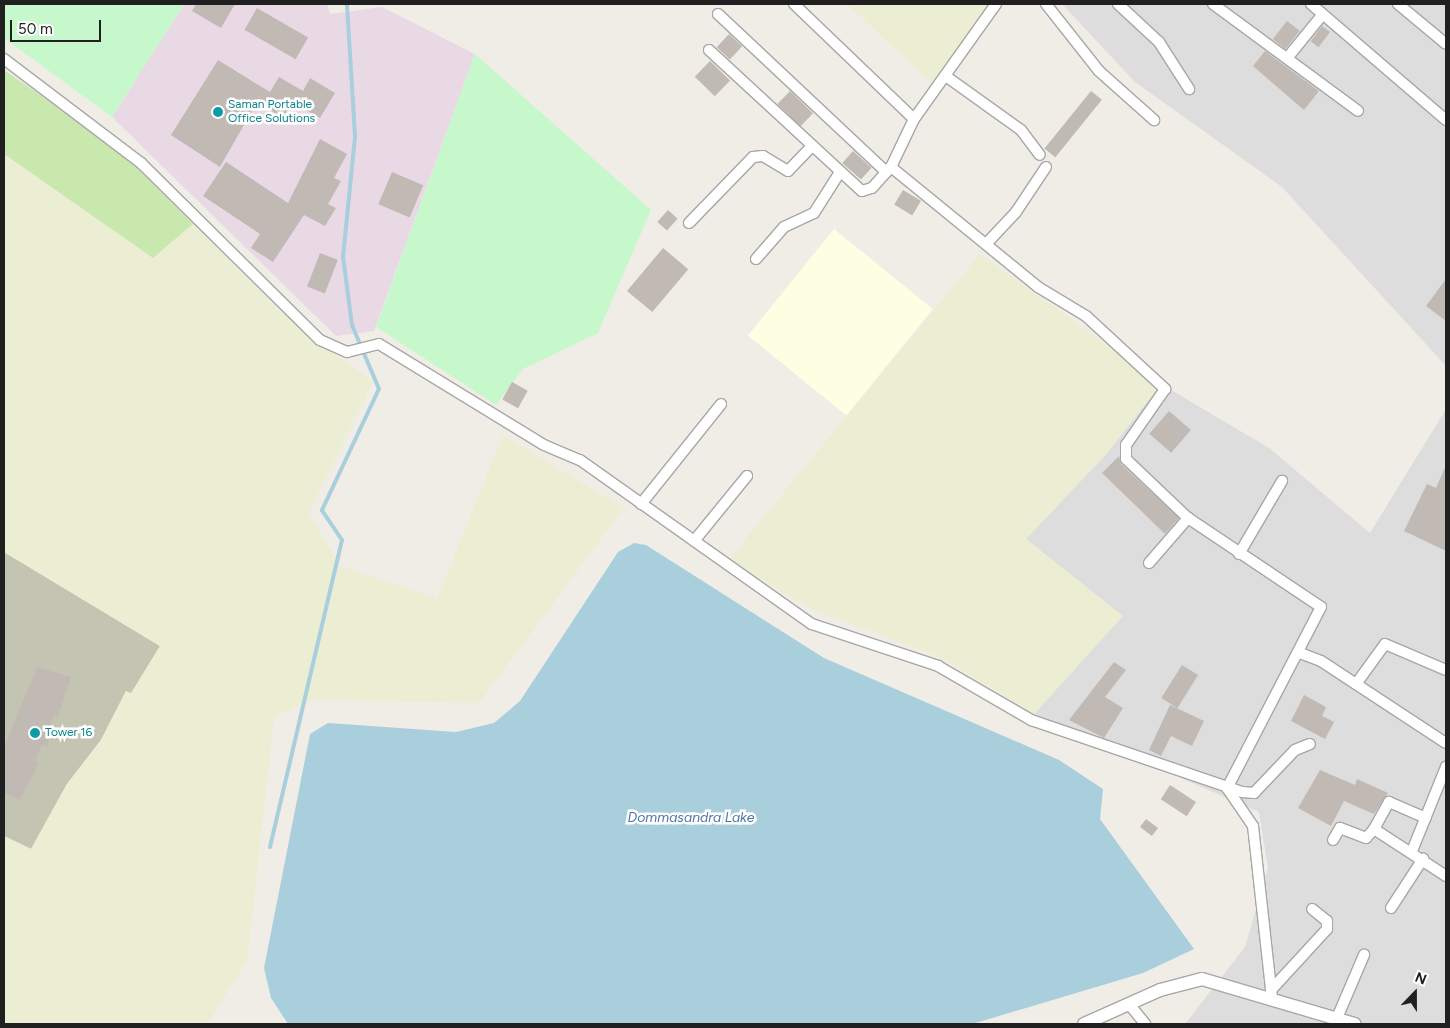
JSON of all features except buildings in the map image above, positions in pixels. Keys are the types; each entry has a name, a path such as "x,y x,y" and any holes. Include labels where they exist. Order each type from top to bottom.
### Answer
{"street":[{"path":"794,4 914,119"},
{"path":"709,50 840,172 867,192 889,170 914,119 947,77 996,4"},
{"path":"1046,4 1099,70 1154,120"},
{"path":"1118,4 1159,42 1189,89"},
{"path":"1213,4 1288,57 1358,111"},
{"path":"1398,4 1446,44"},
{"path":"1288,57 1318,8 1446,120"},
{"path":"718,14 889,170 987,243 1038,287 1086,316 1165,389 1126,445 1126,459 1188,518 1239,554 1321,607 1300,653 1228,788"},
{"path":"4,59 141,163 320,340 347,352 379,344 544,445 580,460 812,624 938,666 1031,720 1228,788 1254,793 1294,750 1310,744"},
{"path":"947,77 1021,130 1040,155"},
{"path":"690,223 753,157 763,156 788,171 812,146"},
{"path":"987,243 1016,212 1046,167"},
{"path":"756,259 784,227 814,213 840,172"},
{"path":"641,504 722,404"},
{"path":"694,541 747,476"},
{"path":"1239,554 1282,480"},
{"path":"1149,563 1188,518"},
{"path":"1356,684 1385,644 1446,670"},
{"path":"1300,653 1356,684 1446,743"},
{"path":"1412,851 1446,767"},
{"path":"1228,788 1253,826 1271,994"},
{"path":"1333,840 1340,828 1366,838 1374,830 1389,802 1426,818"},
{"path":"1374,830 1412,851 1446,876"},
{"path":"1392,908 1424,860"},
{"path":"1271,994 1326,929 1326,919 1312,909"},
{"path":"1338,1018 1364,955"},
{"path":"1084,1024 1129,1004 1202,979 1271,994 1356,1024"},
{"path":"1129,1004 1145,1024"}],"shaded area":[{"path":"184,4 327,4 330,14 382,7 475,54 374,331 336,336 112,117"},
{"path":"847,4 989,4 933,85"},
{"path":"1062,4 1446,4 1446,366 1282,187 1135,82"},
{"path":"4,154 153,257 193,224 279,310 373,382 309,513 338,562 318,657 339,566 437,598 503,435 624,508 479,703 308,700 274,718 247,962 207,1024 4,1024 4,836 31,849 67,784 101,740 126,691 131,693 160,646 4,552"},
{"path":"834,229 933,309 846,415 748,335"},
{"path":"980,254 1161,384 1107,453 1026,539 1123,616 1034,714 942,658 806,607 729,559"},
{"path":"1161,384 1269,448 1370,533 1446,409 1446,1024 1185,1024 1245,947 1268,868 1259,812 1034,714 1122,616 1026,539 1107,453"},
{"path":"4,552 160,646 131,694 126,691 101,740 67,784 31,849 4,836"}],"green space":[{"path":"4,4 184,4 112,117 4,38"},
{"path":"475,54 651,210 598,333 523,369 496,405 376,327"},
{"path":"4,70 116,147 193,224 153,258 4,154"}],"water":[{"name":"Dommasandra Lake","path":"634,543 646,545 824,658 1059,760 1103,789 1100,819 1194,949 1143,973 972,1024 288,1024 271,998 264,968 310,734 328,723 456,732 494,723 520,701 618,552"}],"waterway":[{"path":"270,847 342,540 322,510 379,389 352,325 343,257 355,136 347,4"}],"place":[{"name":"Saman Portable Office Solutions","path":"218,112"},
{"name":"Tower 16","path":"35,733"}]}
